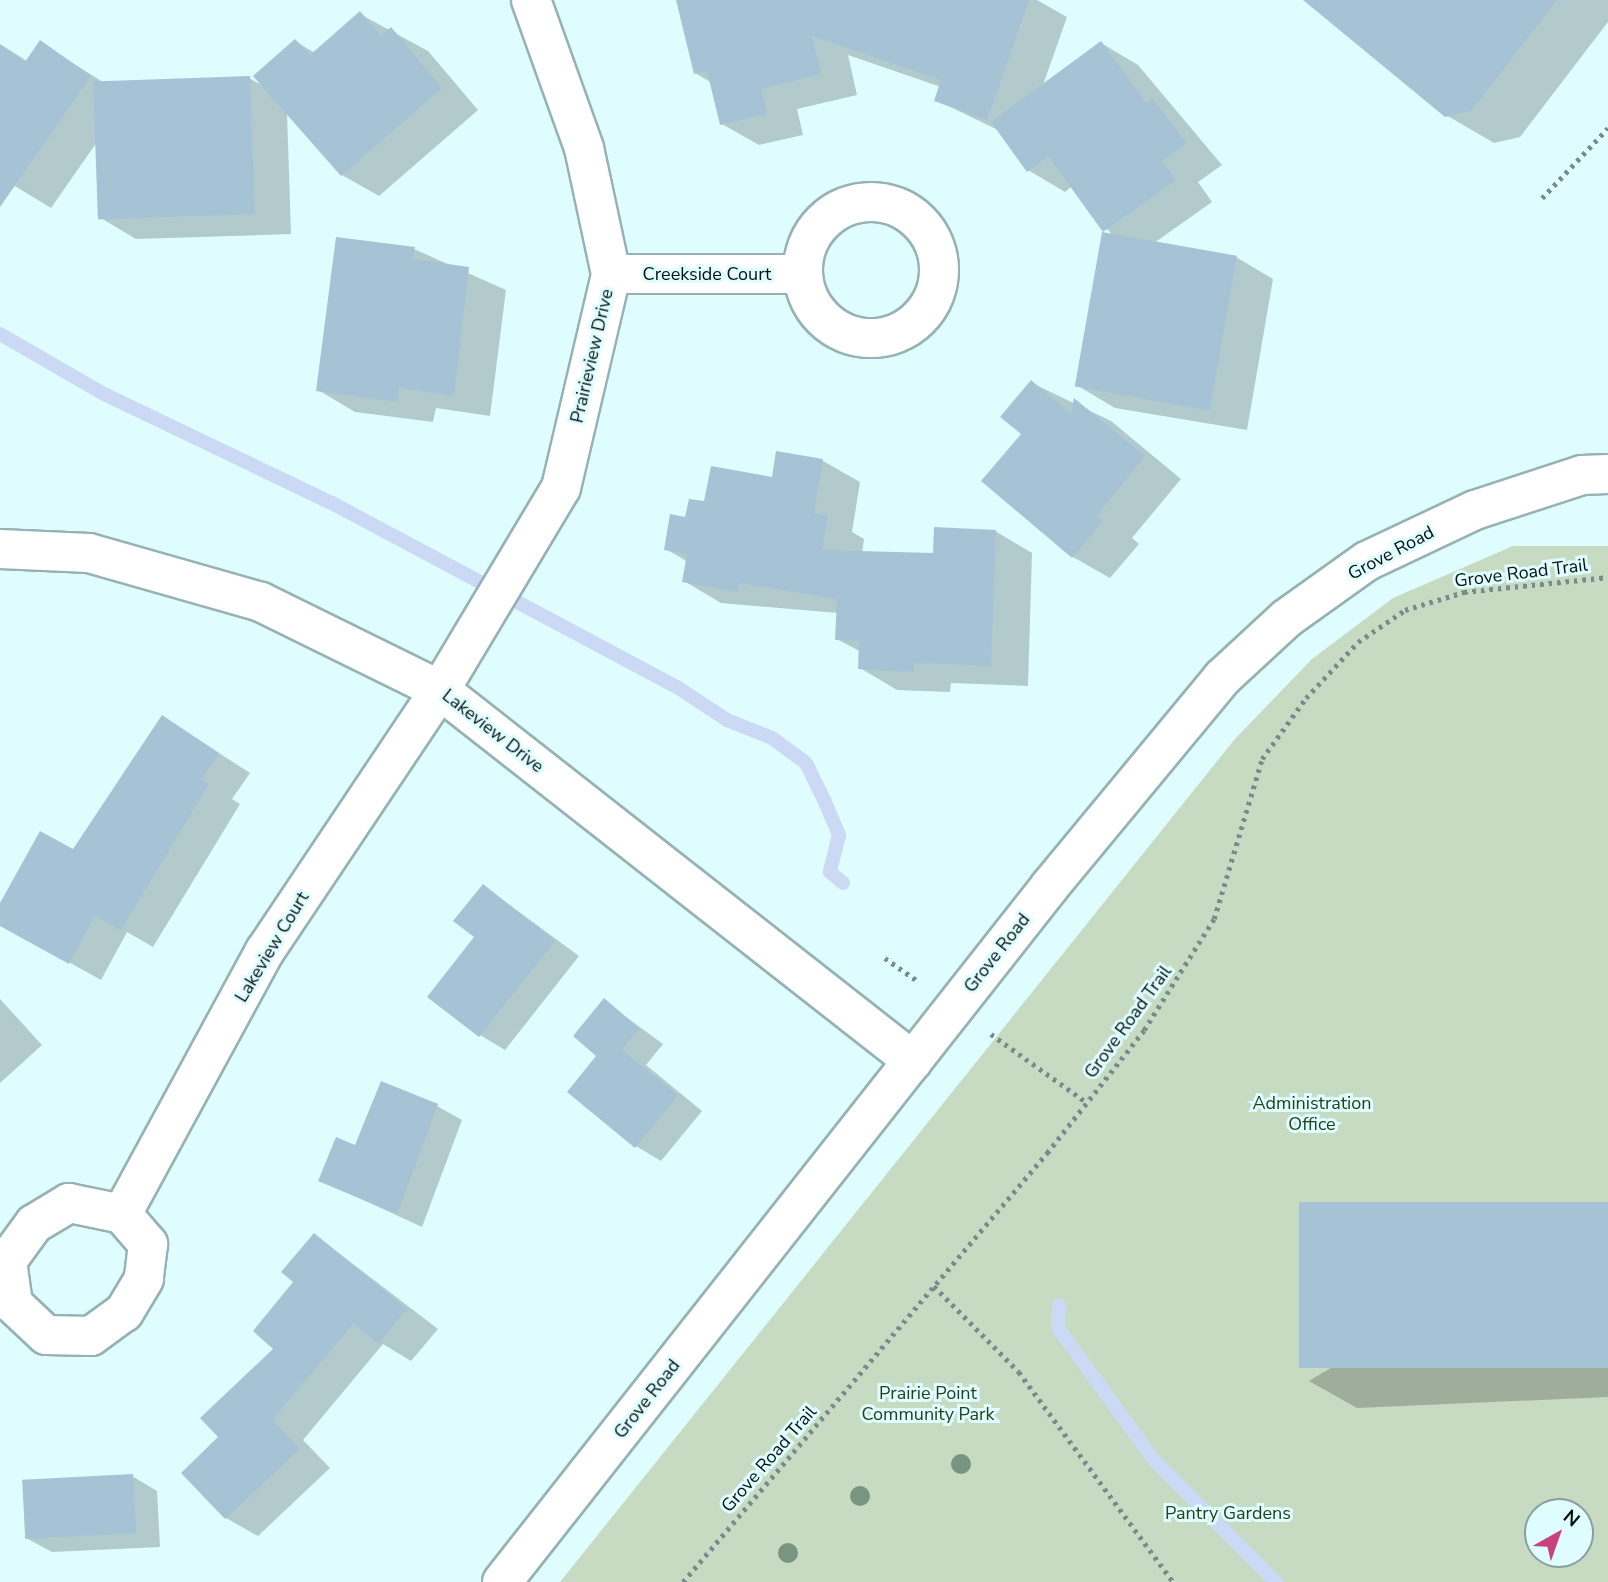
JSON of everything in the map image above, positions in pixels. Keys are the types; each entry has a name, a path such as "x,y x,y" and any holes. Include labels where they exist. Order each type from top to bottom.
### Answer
{"street":[{"name":"Prairieview Drive","path":"440,690 561,488 611,274 584,148 531,0"},
{"name":"Creekside Court","path":"611,274 803,274"},
{"name":"Grove Road","path":"502,1582 914,1061 1222,678 1287,618 1367,561 1475,510 1582,475 1608,474"},
{"name":"Lakeview Drive","path":"0,549 89,553 261,602 440,690 914,1061"},
{"name":"Lakeview Court","path":"122,1214 265,951 440,690"}],"path":[{"path":"1542,198 1608,128"},
{"name":"Grove Road Trail","path":"683,1582 934,1286 1144,1030 1214,919 1262,759 1306,698 1358,642 1405,610 1464,592 1608,577"},
{"path":"988,1031 1086,1102"},
{"path":"934,1286 1019,1372 1173,1582"}],"green space":[{"name":"Administration Office","path":"1513,546 1608,546 1608,1582 560,1582 1234,740 1312,659 1393,598"}],"building":[{"path":"676,0 1029,0 987,120 934,101 941,80 812,36 821,74 761,89 767,114 720,125 707,71 694,74"},
{"path":"1303,0 1557,0 1472,110 1445,117"},
{"path":"360,11 381,36 391,27 442,88 341,176 253,76 295,39 310,55"},
{"path":"40,40 91,76 0,207 0,45 25,62"},
{"path":"1101,41 1146,103 1153,99 1186,143 1162,161 1176,180 1103,232 1048,156 1027,172 991,122"},
{"path":"250,76 255,214 98,219 93,81"},
{"path":"1102,232 1237,256 1210,410 1075,387"},
{"path":"336,237 415,247 413,259 469,267 454,396 399,388 397,402 316,391"},
{"path":"1031,380 1071,414 1074,398 1145,456 1096,516 1103,521 1072,558 981,481 1021,434 1000,417"},
{"path":"776,451 823,459 814,513 828,516 822,550 933,553 934,527 996,530 991,666 914,663 914,672 858,669 859,641 835,640 837,599 739,583 738,592 682,582 687,554 664,550 670,514 685,517 689,499 704,501 711,466 772,477"},
{"path":"162,715 219,753 201,780 209,784 121,930 95,916 69,964 0,926 0,903 40,831 73,849"},
{"path":"483,884 555,941 479,1037 427,997 474,937 453,921"},
{"path":"604,998 639,1028 622,1050 678,1095 635,1148 567,1092 596,1056 573,1036"},
{"path":"381,1081 438,1104 397,1214 318,1181 336,1137 355,1145"},
{"path":"1299,1202 1608,1202 1608,1368 1299,1368"},
{"path":"314,1233 407,1309 378,1344 354,1323 272,1420 300,1449 225,1519 181,1473 218,1437 200,1418 273,1349 253,1331 293,1282 281,1272"},
{"path":"133,1474 136,1533 25,1539 22,1480"}],"waterway":[{"path":"0,334 104,394 332,503 677,687 727,720 772,738 806,763 839,835 830,872 843,883"},
{"path":"1059,1305 1058,1328 1154,1460 1276,1582"}],"park label":[{"name":"Prairie Point Community Park","path":"928,1404"},
{"name":"Pantry Gardens","path":"1228,1513"}]}
